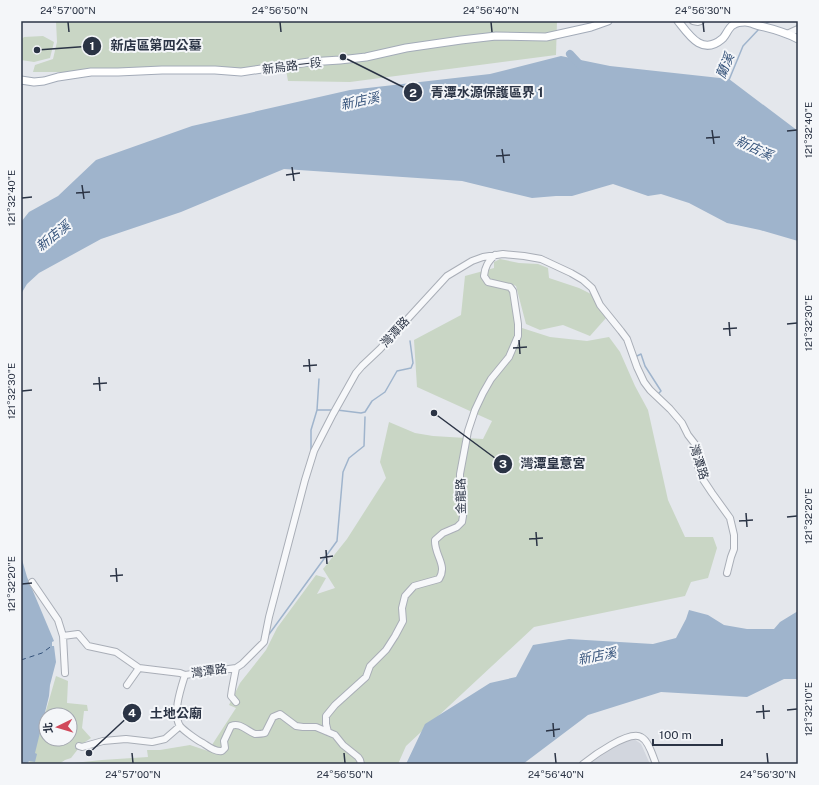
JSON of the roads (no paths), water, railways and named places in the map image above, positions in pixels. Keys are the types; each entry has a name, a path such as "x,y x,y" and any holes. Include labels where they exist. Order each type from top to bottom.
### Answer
{"main road":[{"name":"新烏路一段","path":"21,80 34,82 44,81 58,77 91,72 162,70 215,70 241,72 309,62 366,57 406,48 461,40 496,36 546,37 590,27 608,21"},
{"path":"678,21 691,38 700,44 713,44 722,39 733,23 742,22 772,29 797,39"}],"street":[{"path":"693,21 701,21"},
{"path":"787,34 798,29"},
{"name":"灣潭路","path":"63,636 78,634 88,646 116,652 139,668 180,673 185,675 236,668 242,664 264,642 269,617 314,450 356,373 447,276 472,261 483,257 503,254 541,259 571,273 583,280 592,288 600,305 627,339 644,382 682,423 688,435 695,444 698,466 702,478 730,518 734,535 734,549 727,573"},
{"name":"金龍路","path":"328,732 326,716 335,705 366,677 370,666 386,650 395,636 402,621 402,608 405,596 414,586 439,579 442,574 442,566 436,550 435,540 443,533 457,527 462,522 463,516 460,497 460,474 468,431 483,393 491,379 509,356 518,336 518,324 513,291 510,287 488,282 484,276 485,268 495,255"},
{"path":"32,582 58,620 63,636 65,673"},
{"path":"127,685 139,668"},
{"path":"236,668 231,696 236,702"},
{"path":"185,675 180,689 177,705 177,715 180,726 199,741 218,752 225,748 224,741 231,726 234,724 257,734 266,734 273,717 280,714 296,726 316,727 335,735 343,745 358,757 361,764"},
{"path":"79,746 82,747 103,741 126,739 152,742 165,739 180,726"},
{"path":"583,764 607,747 629,736 635,735 646,740 656,764"}],"water":[{"name":"新店溪","path":"561,56 610,66 729,79 798,131 798,241 760,230 727,223 689,203 661,194 648,196 613,184 572,196 532,198 462,181 284,169 181,212 101,239 39,273 27,284 21,294 21,222 29,212 58,196 96,160 192,126 350,90 490,74"},
{"path":"21,556 27,577 54,641 52,642 52,646 54,646 56,662 46,707 38,707 38,741 35,753 37,754 35,762 29,761 29,764 21,764"},
{"name":"新店溪","path":"689,610 708,615 724,625 747,629 774,629 780,622 798,611 798,679 784,679 747,697 661,692 588,715 523,764 406,764 425,724 490,683 516,677 533,645 569,639 653,644 676,638"}],"waterway":[{"name":"蘭溪","path":"765,24 770,21"},
{"name":"蘭溪","path":"729,80 743,46 759,29"},
{"path":"570,54 582,67"},
{"path":"337,410 361,413 365,412 372,401 385,392 397,371 411,368 413,363 410,341"},
{"path":"635,357 641,354 645,366 661,391 658,394"},
{"path":"311,452 311,430 317,410 319,379"},
{"path":"317,410 334,410"},
{"path":"267,637 337,541 343,472 349,458 364,446 365,417"},
{"path":"203,675 223,674 228,672"}],"place":[{"name":"新店區第四公墓","path":"37,50"},
{"name":"青潭水源保護區界 1","path":"343,57"},
{"name":"灣潭皇意宮","path":"434,413"},
{"name":"土地公廟","path":"89,753"}]}
